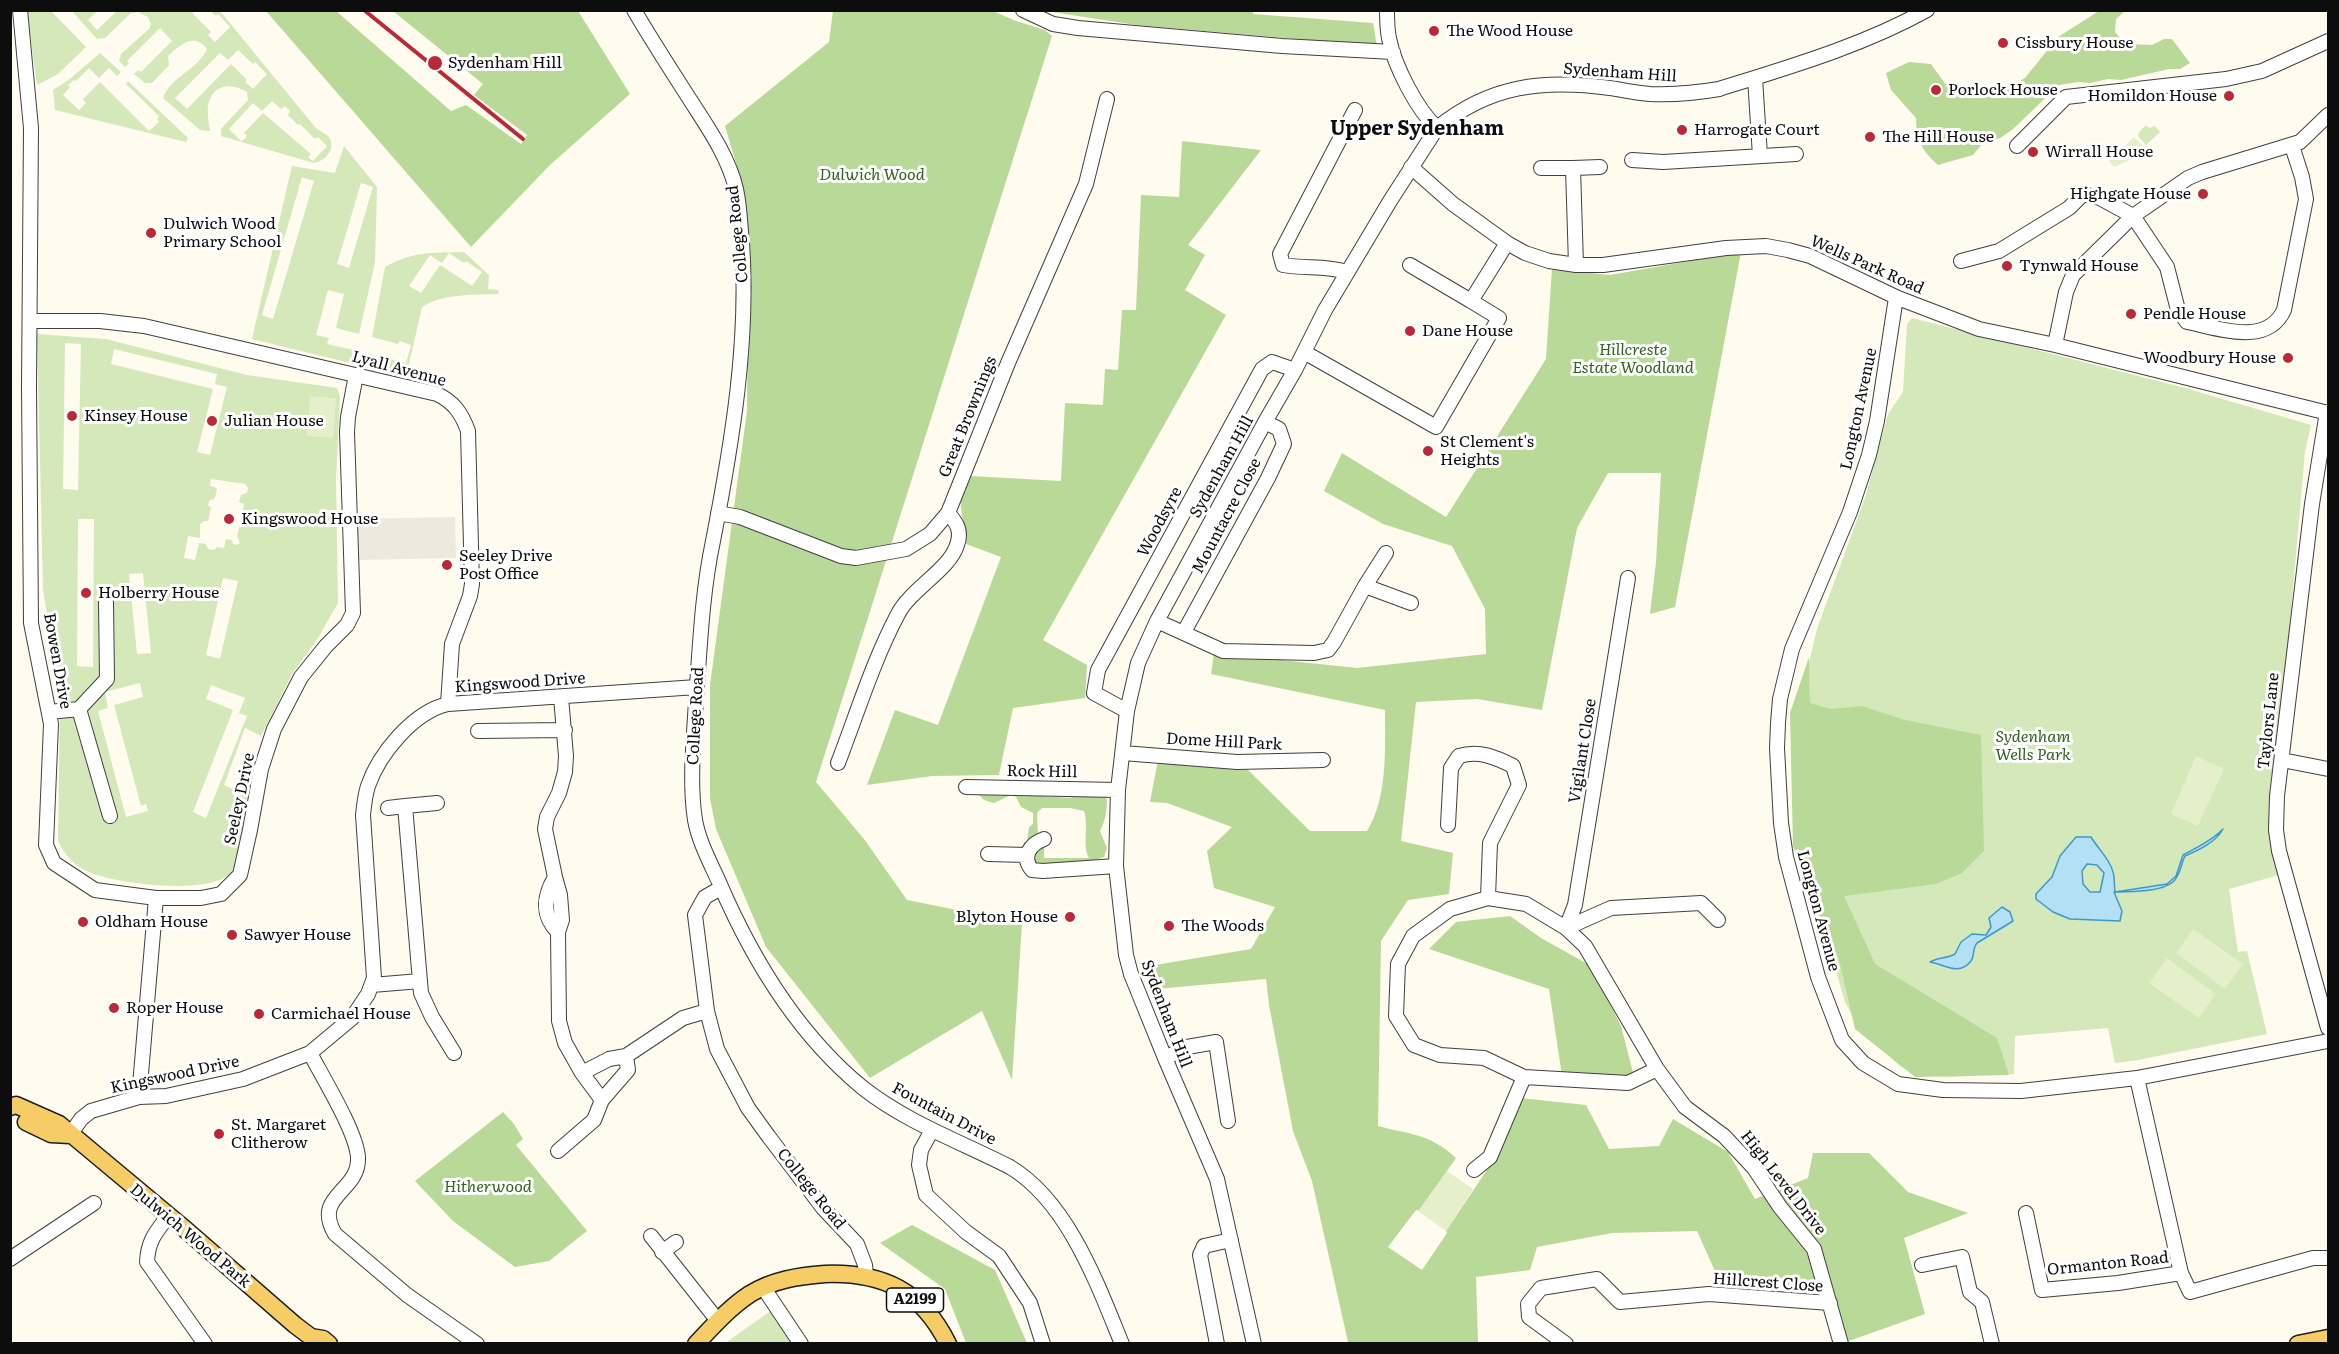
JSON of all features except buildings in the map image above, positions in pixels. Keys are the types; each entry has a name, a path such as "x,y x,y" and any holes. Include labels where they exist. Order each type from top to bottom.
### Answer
{"main road":[{"name":"Dulwich Wood Park","path":"10,1109 13,1115 51,1134 70,1135 169,1215 311,1340 323,1339 329,1344"},
{"name":"A2199","path":"696,1344 718,1321 749,1295 763,1287 788,1278 812,1275 866,1275 890,1283 921,1305 938,1323 948,1344"},
{"path":"2298,1344 2328,1338"}],"street":[{"name":"Bowen Drive","path":"20,10 31,128 29,387 31,622 51,724 46,845 54,863 95,890 156,898"},
{"name":"College Road","path":"634,10 720,148 731,172 737,194 744,290 735,405 708,566 697,687 693,777 695,821 700,840 721,888 705,897 695,915 707,1011 717,1049 748,1108 823,1208 857,1245 865,1265 866,1275"},
{"path":"1023,10 1053,24 1078,28 1282,46 1393,52"},
{"path":"1387,10 1389,39 1393,52 1413,94 1431,123 1437,128"},
{"name":"Sydenham Hill","path":"1254,1344 1217,1179 1164,1058 1126,956 1116,866 1118,790 1127,711 1138,663 1157,621 1347,272 1437,128 1457,112 1497,93 1519,87 1571,84 1648,94 1693,93 1719,89 1873,36 1899,26 1927,10"},
{"path":"2017,146 2066,97 2226,80 2262,71 2328,41"},
{"path":"1755,78 1760,156"},
{"name":"Great Brownings","path":"718,513 740,517 841,556 856,558 906,549 930,534 948,513 1003,374 1086,184 1107,99"},
{"path":"1347,272 1331,267 1283,265 1280,254 1355,110"},
{"path":"2055,345 2066,292 2073,275 2133,216 2202,171 2300,142 2328,115"},
{"path":"1961,261 1999,251 2069,208 2083,194 2100,198 2133,216 2167,267 2178,310 2187,322 2252,333 2266,330 2281,319 2284,310 2306,199 2292,146"},
{"path":"1632,160 1663,162 1796,154"},
{"name":"Wells Park Road","path":"1411,167 1453,204 1507,243 1525,253 1549,261 1576,265 1603,265 1726,248 1766,246 1810,256 1898,298 1980,329 2055,345 2328,412"},
{"path":"1541,168 1600,167"},
{"path":"1573,168 1576,265"},
{"path":"1471,301 1507,243"},
{"path":"1304,352 1436,427 1499,318 1410,265"},
{"name":"Longton Avenue","path":"1898,298 1877,421 1869,454 1850,512 1792,649 1780,699 1777,748 1781,823 1786,857 1818,977 1835,1027 1842,1040 1863,1063 1898,1084 1942,1090 2021,1091 2137,1078 2328,1041"},
{"name":"Lyall Avenue","path":"31,321 100,321 144,326 437,394 449,399 463,417 468,431 472,584 470,596 452,644 448,704"},
{"name":"Woodsyre","path":"1127,711 1094,693 1098,670 1262,369 1272,362 1295,370"},
{"name":"Seeley Drive","path":"156,898 201,898 221,894 240,875 261,770 274,729 301,676 346,625 353,612 347,432 356,375"},
{"name":"Taylors Lane","path":"2328,412 2312,504 2276,813 2279,850 2328,1028"},
{"name":"Mountacre Close","path":"1184,632 1268,478 1284,444 1279,429 1265,422"},
{"path":"838,764 877,660 899,612 912,595 950,559 957,547 960,534 957,522 948,513"},
{"path":"1157,621 1223,651 1314,653 1328,650 1386,553"},
{"name":"Vigilant Close","path":"1566,928 1575,905 1628,578"},
{"path":"1365,586 1411,603"},
{"path":"49,712 80,709 107,679 106,602"},
{"name":"Kingswood Drive","path":"70,1135 81,1119 91,1111 139,1097 165,1096 214,1086 243,1078 310,1053 352,1018 372,986 375,969 363,815 368,786 383,758 402,732 436,709 448,704 697,687"},
{"path":"561,697 565,730 565,772 559,793 547,817 545,829 560,895 562,920 558,932 559,1021 565,1043 582,1073 602,1100"},
{"path":"80,709 110,816"},
{"path":"478,731 565,730"},
{"name":"Dome Hill Park","path":"1123,753 1237,762 1323,760"},
{"path":"1448,825 1451,768 1458,756 1470,753 1491,756 1513,766 1519,786 1490,843 1488,898"},
{"path":"2282,760 2328,769"},
{"name":"Rock Hill","path":"966,787 1118,790"},
{"path":"388,808 437,803"},
{"path":"405,806 420,981 426,1006 454,1053"},
{"path":"1044,839 1032,845 1027,855 1029,866 1036,871 1116,866"},
{"path":"988,854 1027,855"},
{"name":"Fountain Drive","path":"721,888 753,953 781,998 803,1026 863,1088 894,1109 932,1130 1024,1175 1039,1190 1078,1247 1122,1344"},
{"path":"139,1097 156,898"},
{"name":"High Level Drive","path":"1657,1069 1628,1083 1524,1077 1484,1058 1440,1055 1414,1045 1396,1016 1398,964 1413,936 1450,909 1488,898 1526,904 1566,928 1585,946 1657,1069 1685,1107 1724,1136 1754,1168 1780,1208 1814,1249 1841,1344"},
{"path":"1566,928 1611,908 1701,903 1718,920"},
{"path":"372,986 420,981"},
{"path":"582,1073 609,1059 626,1056 683,1018 707,1011"},
{"path":"1164,1058 1187,1047 1216,1042 1228,1121"},
{"path":"310,1053 354,1139 358,1158 356,1170 351,1179 330,1204 329,1224 335,1234 407,1295 477,1344"},
{"path":"558,1151 594,1120 602,1100 628,1070 626,1056"},
{"path":"1473,1170 1490,1157 1524,1077"},
{"name":"Ormanton Road","path":"2137,1078 2181,1273 2190,1292 2313,1258 2328,1258"},
{"path":"932,1130 921,1150 919,1166 926,1196 966,1232 999,1256 1030,1303 1043,1344"},
{"path":"10,1259 94,1203"},
{"name":"Ormanton Road","path":"2026,1213 2042,1290 2118,1283 2181,1273"},
{"path":"169,1215 147,1247 147,1262 205,1344"},
{"path":"651,1236 718,1321"},
{"path":"1217,1344 1200,1255 1204,1246 1231,1240"},
{"path":"662,1252 676,1242"},
{"path":"1922,1265 1962,1257 1970,1292 1982,1302 1992,1344"},
{"name":"Hillcrest Close","path":"1566,1344 1529,1317 1528,1304 1542,1288 1597,1279 1620,1302 1709,1294 1830,1303"},
{"path":"763,1287 801,1344"}],"green space":[{"path":"71,10 97,11 88,20 97,30 117,11 194,11 192,13 211,32 208,35 215,42 230,27 218,14 216,16 210,11 220,11 315,127 328,136 332,145 331,149 326,157 314,163 221,136 221,129 248,100 247,92 230,86 220,88 211,96 208,109 210,131 200,130 163,98 172,84 197,63 207,49 197,41 182,44 168,56 169,65 152,83 145,83 134,74 138,70 141,72 172,41 160,28 127,61 129,63 125,67 119,61 121,54 149,29 151,24 148,17 138,12 131,13 105,38 97,39","holes":["238,50 267,74 253,89 231,64 187,109 175,98 220,53 228,60","272,101 281,109 285,106 290,111 288,115 298,125 300,124 315,139 318,137 327,146 313,161 308,157 311,154 263,113 244,133 247,135 241,141 229,129 253,103 262,111"]},
{"path":"27,11 51,11 86,47 58,74 37,85"},
{"path":"266,11 336,11 451,111 466,105 521,144 527,135 474,95 483,84 393,11 578,11 630,94 550,165 471,247"},
{"name":"Dulwich Wood","path":"833,11 993,11 1045,30 1052,36 816,782 864,839 907,900 1022,923 1012,1080 982,1011 870,1078 766,947 716,829 710,798 710,685 747,411 748,270 743,187 725,126 829,42"},
{"path":"1046,11 1253,11 1253,14 1373,23 1377,46 1136,25"},
{"path":"2099,11 2125,11 2116,19 2115,32 2125,44 2152,45 2164,39 2172,39 2190,63 2180,69 2169,69 2121,80 2108,79 2059,85 2012,130 2000,138 1983,143 1973,155 1938,165 1928,155 1917,132 1916,118 1891,90 1886,73 1909,62 1931,64 1946,85 1960,98 1992,92 2011,86 2025,78 2058,37"},
{"path":"100,53 121,72 117,76 109,68 99,78 89,68 76,81 68,85 70,87 63,95 79,110 86,103 83,99 100,82 149,131 159,122 157,119 159,116 126,84 128,81 188,138 186,142 55,110 53,90 70,79"},
{"path":"2146,125 2149,128 2155,126 2160,132 2146,145 2138,136"},
{"path":"2134,137 2144,147 2132,159 2114,167 2109,161"},
{"path":"1182,141 1261,150 1188,245 1205,255 1185,290 1226,315 1043,640 1087,665 1085,698 1013,708 999,775 932,776 867,785 895,710 938,725 1001,557 966,544 960,499 970,476 1061,481 1065,403 1103,405 1105,369 1118,370 1122,310 1136,310 1141,195 1179,197"},
{"path":"344,146 377,187 375,262 359,334 336,328 344,294 328,290 316,335 329,338 327,344 358,351 354,364 252,339 292,166 335,173","holes":["302,177 314,181 273,319 262,315","361,183 373,187 349,268 337,264"]},
{"path":"464,252 489,275 488,289 498,290 499,294 449,297 422,307 406,377 365,367 369,354 406,363 411,345 372,337 385,267 414,255","holes":["449,253 464,263 466,261 482,272 472,286 440,265 421,293 409,286 430,255 442,263"]},
{"name":"Hillcreste Estate Woodland","path":"1741,252 1675,607 1650,614 1656,562 1661,473 1608,473 1577,528 1542,710 1477,699 1416,702 1401,841 1453,853 1449,894 1408,900 1381,941 1378,1126 1428,1139 1456,1158 1419,1211 1416,1210 1388,1247 1422,1270 1493,1161 1520,1098 1586,1105 1609,1149 1659,1146 1673,1119 1728,1152 1755,1199 1808,1178 1813,1153 1869,1153 1908,1192 1968,1213 1904,1238 1925,1314 1846,1342 1827,1274 1797,1285 1723,1289 1697,1231 1612,1233 1537,1247 1530,1270 1476,1277 1478,1343 1348,1342 1312,1181 1293,1131 1266,979 1157,989 1155,965 1251,949 1275,907 1214,888 1207,851 1232,827 1167,803 1150,802 1158,760 1245,767 1310,831 1367,831 1374,818 1382,788 1385,710 1211,674 1214,653 1357,668 1486,654 1485,609 1452,546 1383,524 1324,491 1342,453 1446,517 1546,359 1552,269 1610,275"},
{"name":"Sydenham Wells Park","path":"1912,318 2185,388 2311,425 2305,452 2288,645 2269,797 2272,849 2279,875 2229,889 2238,952 2247,951 2267,1034 2115,1063 2108,1028 2015,1036 2014,1074 1947,1077 1915,1074 1900,1066 1871,1040 1855,1021 1845,1002 1815,898 1809,663 1817,629 1865,498 1888,414 1903,392 1907,324"},
{"path":"37,334 106,339 247,375 337,388 340,397 336,481 338,603 318,638 292,674 261,736 245,728 224,785 247,796 244,836 240,856 232,872 221,879 205,884 163,886 141,884 84,870 67,855 58,841 60,700 43,589","holes":["65,343 81,344 78,490 63,489","114,349 217,374 215,384 227,387 210,455 197,452 213,389 111,364","211,479 245,484 248,488 247,493 241,495 239,502 244,504 242,515 249,517 247,526 240,525 237,536 240,543 236,545 232,540 226,539 224,548 217,547 214,550 208,549 206,544 199,543 195,560 184,558 188,536 200,538 200,524 208,521 211,507 208,506 209,501 215,498 217,488 210,486","78,519 94,519 93,667 77,666","143,573 151,653 137,654 129,574","223,578 238,581 220,659 206,655","140,683 143,697 114,705 141,806 146,804 148,811 126,817 98,711 108,708 105,692","211,685 245,698 239,713 247,716 206,818 193,812 233,710 206,699"]},
{"path":"310,396 336,398 333,438 307,436"},
{"path":"1809,657 1810,703 1830,709 1862,706 1905,720 1981,735 1984,851 1962,873 1936,884 1844,896 1875,964 1997,1038 2009,1075 1915,1077 1855,1029 1839,960 1818,914 1793,846 1790,713"},
{"path":"2196,756 2224,769 2198,826 2171,814"},
{"path":"980,784 1040,790 1040,796 1071,798 1074,793 1106,793 1106,813 1100,831 1107,848 1104,857 1095,860 1043,865 1037,863 1033,860 1032,855 1044,844 1044,858 1089,858 1086,847 1084,811 1070,808 1042,808 1037,813 1038,836 1027,841 1029,827 1033,824 1033,813 1021,807 1016,797 1011,795 994,803 984,800 979,795"},
{"path":"1510,916 1541,938 1591,966 1621,1026 1636,1084 1562,1076 1549,989 1429,949 1456,922"},
{"path":"2193,929 2243,964 2225,989 2176,953"},
{"path":"2167,958 2216,994 2199,1018 2149,983"},
{"name":"Hitherwood","path":"503,1112 523,1139 516,1145 587,1231 549,1261 515,1267 453,1221 415,1181"},
{"path":"1447,1171 1473,1189 1446,1231 1418,1211"},
{"path":"912,1225 995,1270 1027,1343 966,1343 945,1289 880,1243"},
{"path":"776,1307 801,1344 724,1344"}],"shaded area":[{"path":"455,517 456,558 357,560 356,519"}],"water":[{"path":"2223,829 2212,842 2185,856 2179,873 2167,886 2153,890 2115,892 2167,884 2176,876 2183,855"},
{"path":"2076,837 2091,837 2107,858 2114,877 2115,892 2122,911 2120,921 2070,919 2053,912 2036,899 2036,894 2052,877 2060,856","holes":["2087,864 2097,865 2104,873 2100,892 2090,892 2083,884 2082,871"]},
{"path":"2002,907 2010,912 2013,921 1977,943 1972,959 1966,966 1956,969 1930,962 1955,954 1961,942 1972,934 1986,935 1991,927 1989,918"}],"railway":[{"path":"364,10 523,139"}],"place":[{"name":"The Wood House","path":"1434,31"},
{"name":"Cissbury House","path":"2003,43"},
{"name":"Sydenham Hill","path":"435,63"},
{"name":"Porlock House","path":"1936,90"},
{"name":"Homildon House","path":"2229,96"},
{"name":"Harrogate Court","path":"1682,130"},
{"name":"The Hill House","path":"1870,137"},
{"name":"Wirrall House","path":"2033,152"},
{"name":"Highgate House","path":"2203,194"},
{"name":"Dulwich Wood Primary School","path":"151,233"},
{"name":"Tynwald House","path":"2007,266"},
{"name":"Pendle House","path":"2131,314"},
{"name":"Dane House","path":"1410,331"},
{"name":"Woodbury House","path":"2288,358"},
{"name":"Kinsey House","path":"72,416"},
{"name":"Julian House","path":"212,421"},
{"name":"St Clement's Heights","path":"1428,451"},
{"name":"Kingswood House","path":"229,519"},
{"name":"Seeley Drive Post Office","path":"447,565"},
{"name":"Holberry House","path":"86,593"},
{"name":"Blyton House","path":"1070,917"},
{"name":"Oldham House","path":"83,922"},
{"name":"The Woods","path":"1169,926"},
{"name":"Sawyer House","path":"232,935"},
{"name":"Roper House","path":"114,1008"},
{"name":"Carmichael House","path":"259,1014"},
{"name":"St. Margaret Clitherow","path":"219,1134"}],"district":[{"name":"Upper Sydenham","path":"1417,129"}]}
